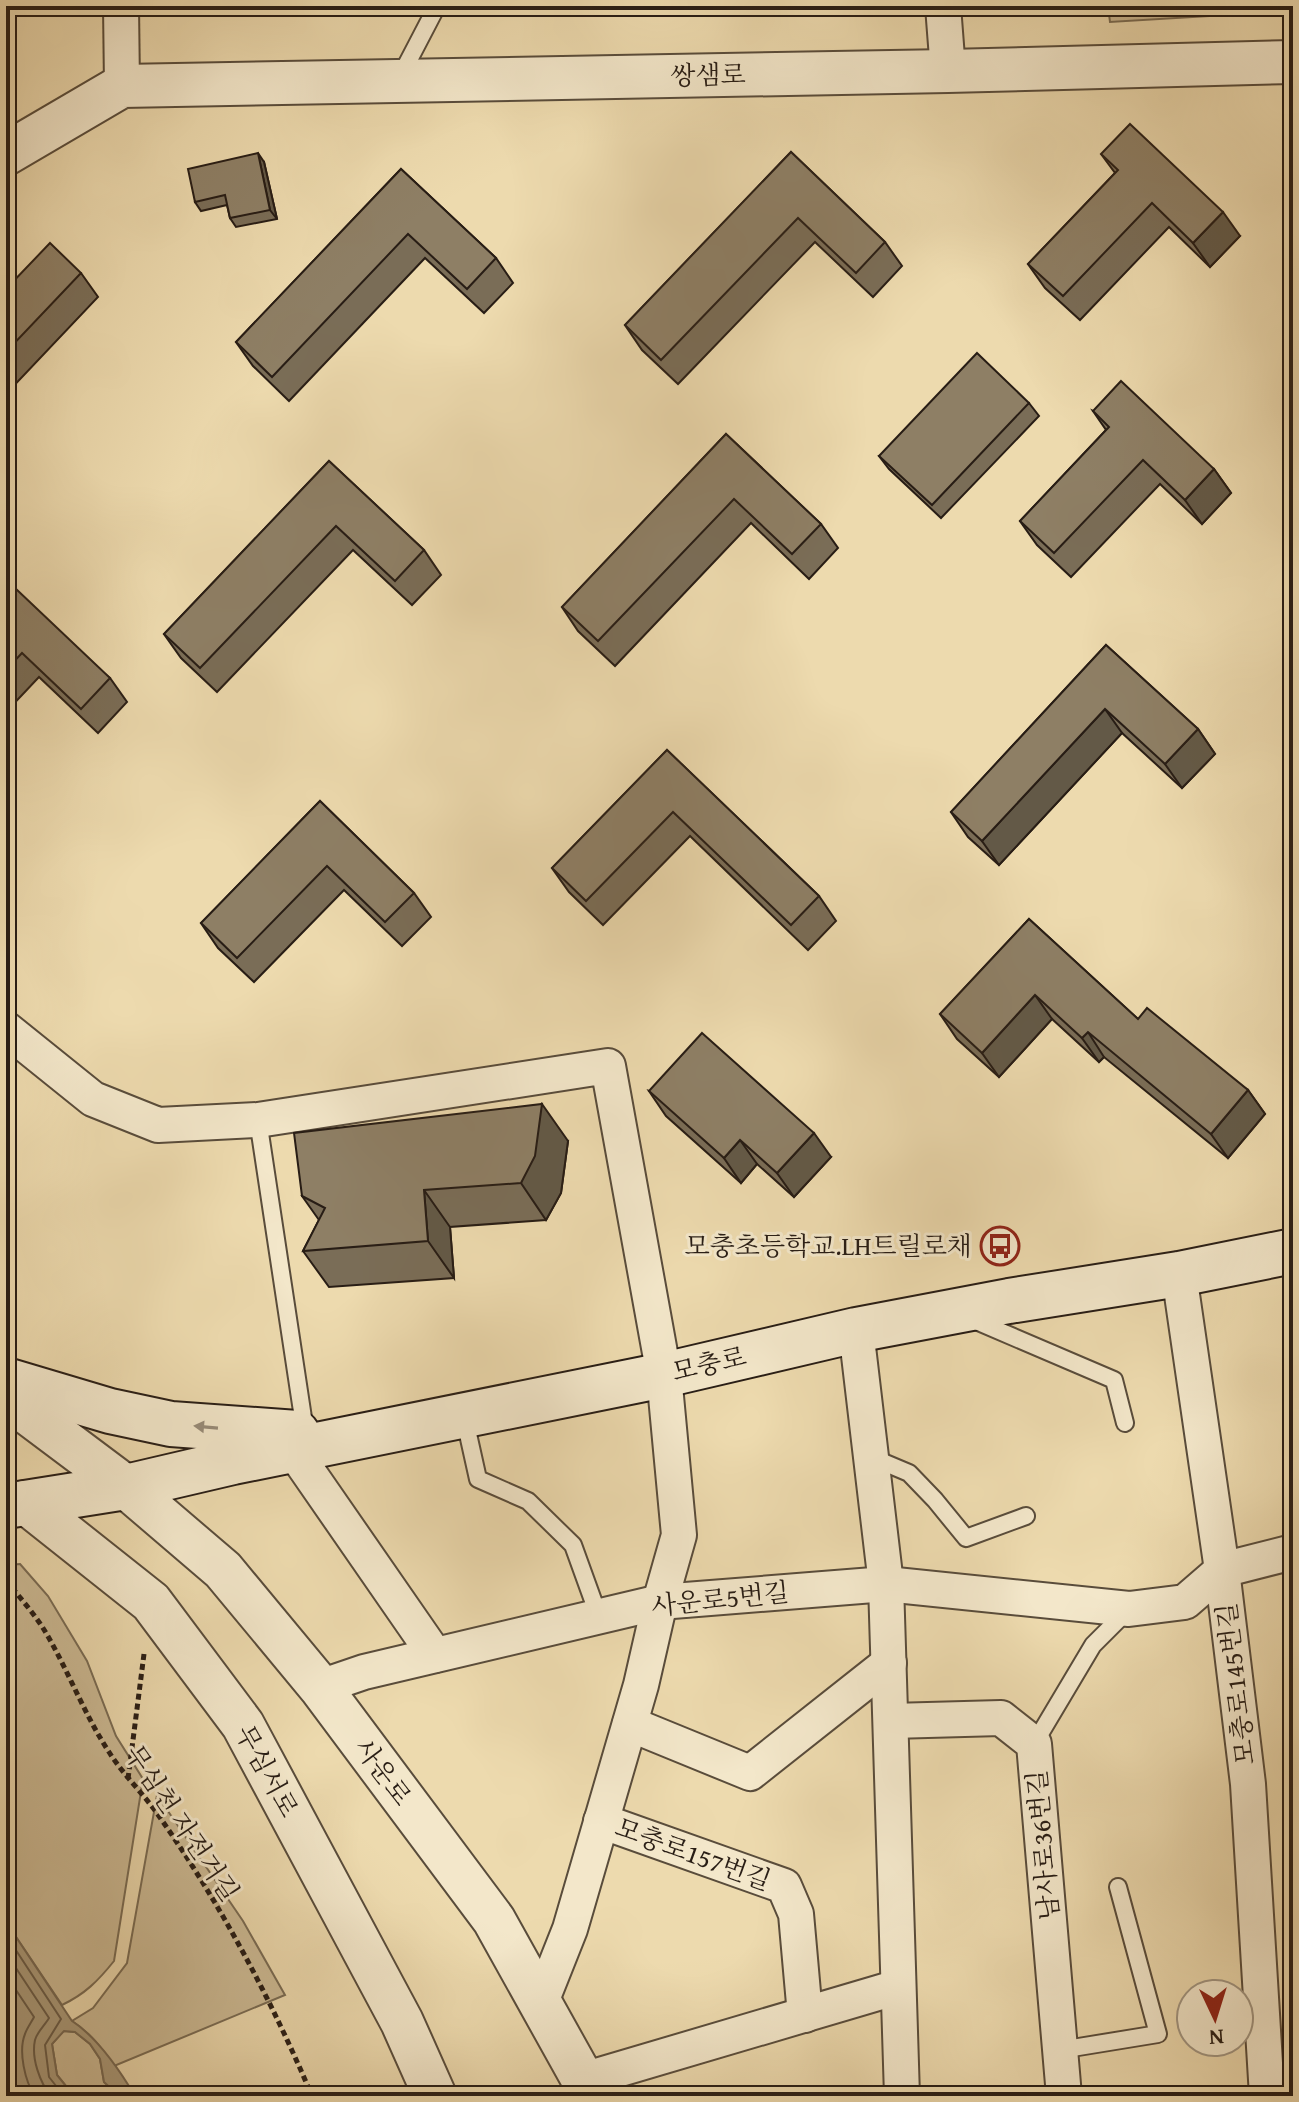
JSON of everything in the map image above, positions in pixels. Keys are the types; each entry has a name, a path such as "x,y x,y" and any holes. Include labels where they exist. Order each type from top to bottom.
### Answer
{"main road":[{"name":"모충로","path":"299,1442 368,1435 664,1375 856,1330 1287,1258"},
{"path":"6,1380 110,1411 171,1424 299,1442"},
{"path":"14,1505 126,1487 299,1442"}],"street":[{"path":"121,6 122,86"},
{"path":"943,6 948,71"},
{"name":"쌍샘로","path":"6,154 122,86 1293,62"},
{"path":"7,1032 93,1099 158,1125 258,1120"},
{"name":"모충로157번길","path":"258,1120 608,1066 664,1375 679,1535 630,1724 570,1929 541,2002"},
{"name":"모충로145번길","path":"1179,1274 1222,1570 1248,1784 1267,2096"},
{"path":"856,1330 886,1584 902,2096"},
{"path":"6,1397 126,1487"},
{"path":"299,1442 435,1655"},
{"name":"사운로","path":"126,1487 223,1570 320,1687 494,1920 588,2088"},
{"name":"무심서로","path":"14,1505 151,1602 243,1725 402,2022 435,2096"},
{"path":"1222,1570 1293,1552"},
{"name":"사운로5번길","path":"320,1687 364,1672 660,1602 886,1584 1129,1609 1185,1602 1222,1570"},
{"path":"630,1724 750,1773 889,1663"},
{"name":"남사로36번길","path":"891,1721 1001,1718 1034,1744 1064,2096"},
{"name":"모충로157번길","path":"601,1821 784,1886 796,1914 805,2015"},
{"path":"588,2088 898,1987"}],"lane":[{"path":"399,80 437,6"},
{"path":"258,1120 299,1442"},
{"path":"953,1312 1114,1380 1125,1423"},
{"path":"464,1415 478,1479 528,1501 573,1545 599,1617"},
{"path":"871,1457 909,1473 966,1538 1026,1516"},
{"path":"1034,1744 1093,1645 1129,1609"},
{"path":"1060,2050 1158,2034 1118,1887"}],"path":[{"name":"무심천 자전거길","path":"6,1580 45,1631 90,1722 128,1780 160,1817 240,1945 288,2038 312,2096"},
{"path":"128,1780 151,1602"}],"shaded area":[{"path":"1108,6 1293,6 1293,11 1110,22"},
{"path":"20,1564 48,1596 87,1661 116,1736 143,1779 114,1961 91,1986 62,2005 6,1922 6,1565"},
{"path":"157,1795 243,1921 285,1995 114,2066 90,2036 72,2021 93,2008 127,1963"},
{"path":"63,2031 75,2032 90,2044 100,2059 104,2082 119,2096 74,2096 57,2075 52,2044"}],"water":[{"path":"6,1922 72,2021 99,2045 135,2096 119,2096 104,2082 100,2059 90,2044 75,2032 64,2031 52,2044 57,2075 74,2096 6,2096"}],"building":[{"path":"1130,124 1223,212 1193,243 1152,203 1063,296 1028,264 1118,170 1101,154"},
{"path":"791,152 885,242 856,273 798,218 661,360 625,325"},
{"path":"258,153 270,210 230,218 225,195 195,202 188,169"},
{"path":"401,169 496,258 467,289 408,234 272,377 236,342"},
{"path":"50,243 81,273 6,352 6,289"},
{"path":"977,353 1029,403 932,505 879,456"},
{"path":"1121,381 1214,469 1185,500 1143,460 1054,553 1020,521 1109,427 1093,411"},
{"path":"726,434 821,524 792,554 734,499 598,641 562,607"},
{"path":"329,461 424,550 395,581 336,526 200,668 164,634"},
{"path":"15,588 110,678 81,709 22,653 6,670 6,597"},
{"path":"1106,645 1198,729 1165,764 1105,709 982,841 951,812"},
{"path":"667,750 819,896 791,925 673,812 586,901 552,868"},
{"path":"320,801 414,893 385,922 327,866 237,958 201,923"},
{"path":"1029,919 1138,1019 1147,1008 1248,1090 1211,1134 1088,1032 1082,1038 1035,995 982,1053 940,1014"},
{"path":"702,1033 814,1133 777,1173 740,1140 724,1158 649,1091"},
{"path":"542,1104 535,1156 521,1183 424,1190 428,1241 303,1251 325,1208 302,1196 294,1133"}],"place":[{"name":"모충초등학교.LH트릴로채","path":"1000,1246"}]}
